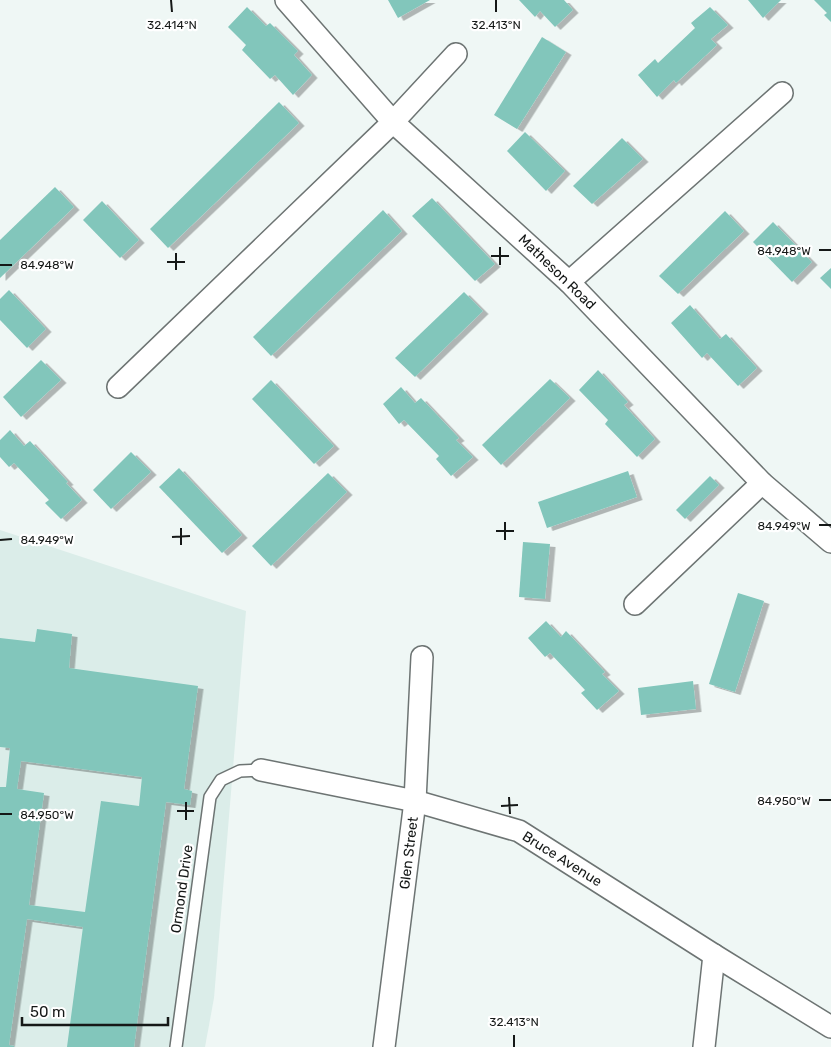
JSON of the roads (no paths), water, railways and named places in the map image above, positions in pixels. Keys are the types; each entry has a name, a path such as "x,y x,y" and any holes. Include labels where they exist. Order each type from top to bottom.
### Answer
{"street":[{"name":"Matheson Road","path":"286,0 393,122 569,282 762,484 831,542"},
{"path":"118,387 393,122 456,54"},
{"path":"569,282 782,92"},
{"path":"635,604 762,484"},
{"name":"Glen Street","path":"384,1047 415,801 422,657"},
{"name":"Bruce Avenue","path":"261,770 415,801 519,831 831,1027"},
{"path":"704,1047 714,955"}],"lane":[{"name":"Ormond Drive","path":"176,1047 210,797 221,780 240,771 261,770"}]}
